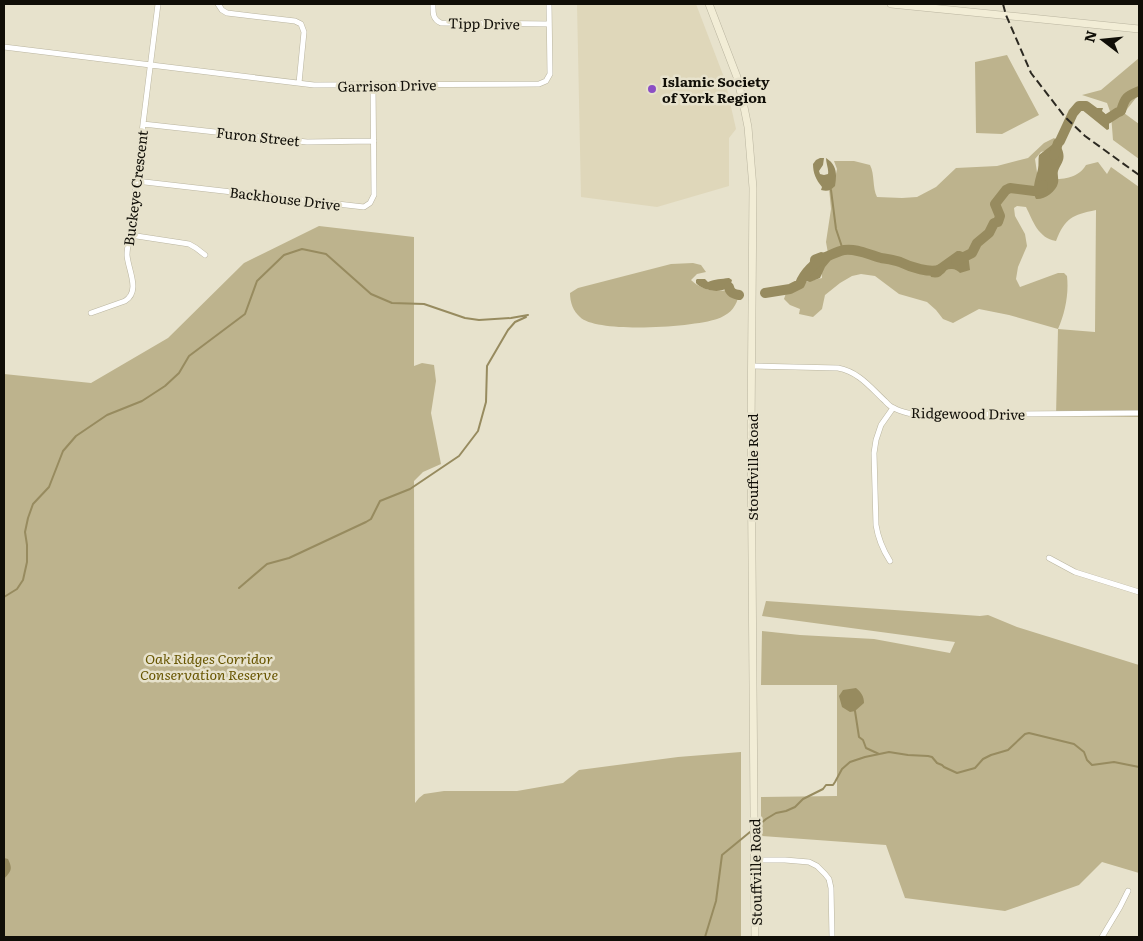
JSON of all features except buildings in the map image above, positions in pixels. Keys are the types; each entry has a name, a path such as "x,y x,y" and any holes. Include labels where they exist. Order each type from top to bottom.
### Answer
{"main road":[{"name":"Stouffville Road","path":"709,4 737,77 748,127 753,188 751,431 755,937"},
{"path":"891,4 1139,29"}],"street":[{"name":"Buckeye Crescent","path":"91,313 130,298 132,295 133,290 127,256 158,4"},
{"path":"218,4 226,13 295,21 300,24 304,28 304,32 299,83"},
{"name":"Tipp Drive","path":"433,4 434,17 441,23 549,24"},
{"name":"Garrison Drive","path":"4,47 150,66 322,85 542,83 548,79 550,73 549,4"},
{"path":"373,85 374,141"},
{"name":"Furon Street","path":"143,124 308,142 374,141"},
{"name":"Backhouse Drive","path":"136,181 364,207 370,203 374,196 374,141"},
{"path":"130,235 189,244 205,255"},
{"name":"Ridgewood Drive","path":"752,366 845,369 864,380 893,408 906,413 1139,413"},
{"path":"890,561 878,536 876,525 874,453 881,426 893,408"},
{"path":"1049,558 1075,572 1139,592"},
{"path":"755,860 809,862 818,866 830,879 832,937"},
{"path":"1102,937 1128,891"}],"shaded area":[{"path":"577,4 696,4 725,80 736,129 729,138 729,186 657,207 581,197"},
{"path":"1085,101 1096,108 1103,108 1102,111 1111,119 1109,121 1109,129 1107,130 1081,109 1079,104"},
{"path":"1057,141 1062,150 1063,161 1058,171 1057,186 1049,195 1036,199 1034,188 1039,155"},
{"path":"820,158 824,158 823,165 819,171 820,174 828,174 826,158 835,170 835,186 826,191 821,190 822,187 814,173 813,164"},
{"path":"957,251 968,254 970,270 960,273 954,269 949,269 939,277 931,277 929,271"},
{"path":"821,252 831,257 820,278 810,282 802,280 801,274 808,268 810,258"},
{"path":"729,278 732,280 730,285 716,291 705,289 696,283 697,279 705,279 708,282"},
{"path":"856,688 862,694 864,703 855,711 850,712 842,707 839,696 843,690"},
{"path":"4,858 8,859 11,868 4,879"}],"green space":[{"path":"1007,55 1039,115 1002,134 976,133 975,62"},
{"path":"1139,58 1139,94 1124,113 1139,124 1139,159 1113,140 1111,114 1107,103 1082,95 1101,90"},
{"path":"1054,138 1059,142 1048,150 1041,152 1035,159 1038,179 1071,177 1086,165 1098,162 1107,174 1111,167 1139,187 1139,417 1056,416 1058,329 1009,315 979,309 953,323 943,319 927,302 899,294 875,276 861,274 852,276 840,283 825,295 822,309 813,317 799,314 800,309 790,305 784,299 787,290 802,283 822,278 821,268 829,259 826,242 831,209 829,188 833,188 837,169 834,161 854,161 870,165 877,197 917,197 936,187 956,168 997,166 1028,158 1044,143","holes":["1017,206 1026,207 1040,233 1056,241 1066,222 1075,216 1096,210 1095,332 1058,329 1066,303 1067,276 1064,273 1058,273 1020,287 1016,279 1018,267 1027,246 1025,234 1015,216 1014,208"]},
{"name":"Oak Ridges Corridor Conservation Reserve","path":"319,226 414,237 414,366 422,363 434,365 436,381 431,413 441,464 423,472 414,481 415,803 424,794 444,791 517,791 563,783 579,770 678,757 741,752 741,937 4,937 4,374 91,383 168,338 244,263"},
{"path":"693,263 701,265 706,272 697,274 691,280 696,284 710,290 732,289 738,298 731,311 724,316 705,322 668,326 605,326 580,317 572,306 570,293 578,288 671,264"},
{"path":"766,601 980,616 988,615 1017,627 1139,665 1139,873 1102,862 1079,885 1005,911 905,898 886,845 761,836 761,797 837,796 837,685 761,685 762,631 874,639 950,653 955,642 762,616"}],"waterway":[{"path":"1054,155 1073,113 1079,106 1086,106 1105,120 1121,111 1127,98 1139,91"},
{"path":"956,261 972,253 977,243 989,233 994,223 998,222 1000,216 995,204 1006,190 1010,188 1042,190 1043,185"},
{"path":"831,190 836,229 843,250"},
{"path":"4,597 17,589 23,580 27,562 25,532 28,518 33,504 49,487 63,451 76,436 107,415 142,401 165,386 179,373 189,356 245,314 257,281 284,255 302,249 326,254 371,294 392,303 424,304 465,318 479,320 528,315"},
{"path":"765,293 790,289 800,284 810,268 826,257 844,250 858,251 898,261 920,269 932,271 941,269"},
{"path":"729,287 731,292 739,295"},
{"path":"239,588 267,564 289,558 366,522 371,519 380,501 410,489 459,456 478,431 486,402 487,366 508,330 515,322 526,317"},
{"path":"855,711 859,737 863,740 866,748 879,754"},
{"path":"759,825 776,813 795,807 803,799 823,789 826,785 833,785 842,769 850,762 889,752 932,757 937,763 957,773 975,768 983,759 1008,750 1025,734 1029,733 1074,744 1084,752 1087,760 1092,765 1114,762 1139,767"},
{"path":"705,937 716,901 722,855 750,832"}],"railway":[{"path":"1003,4 1031,73 1065,117 1085,136 1139,175"}],"place":[{"name":"Islamic Society of York Region","path":"652,89"}]}
